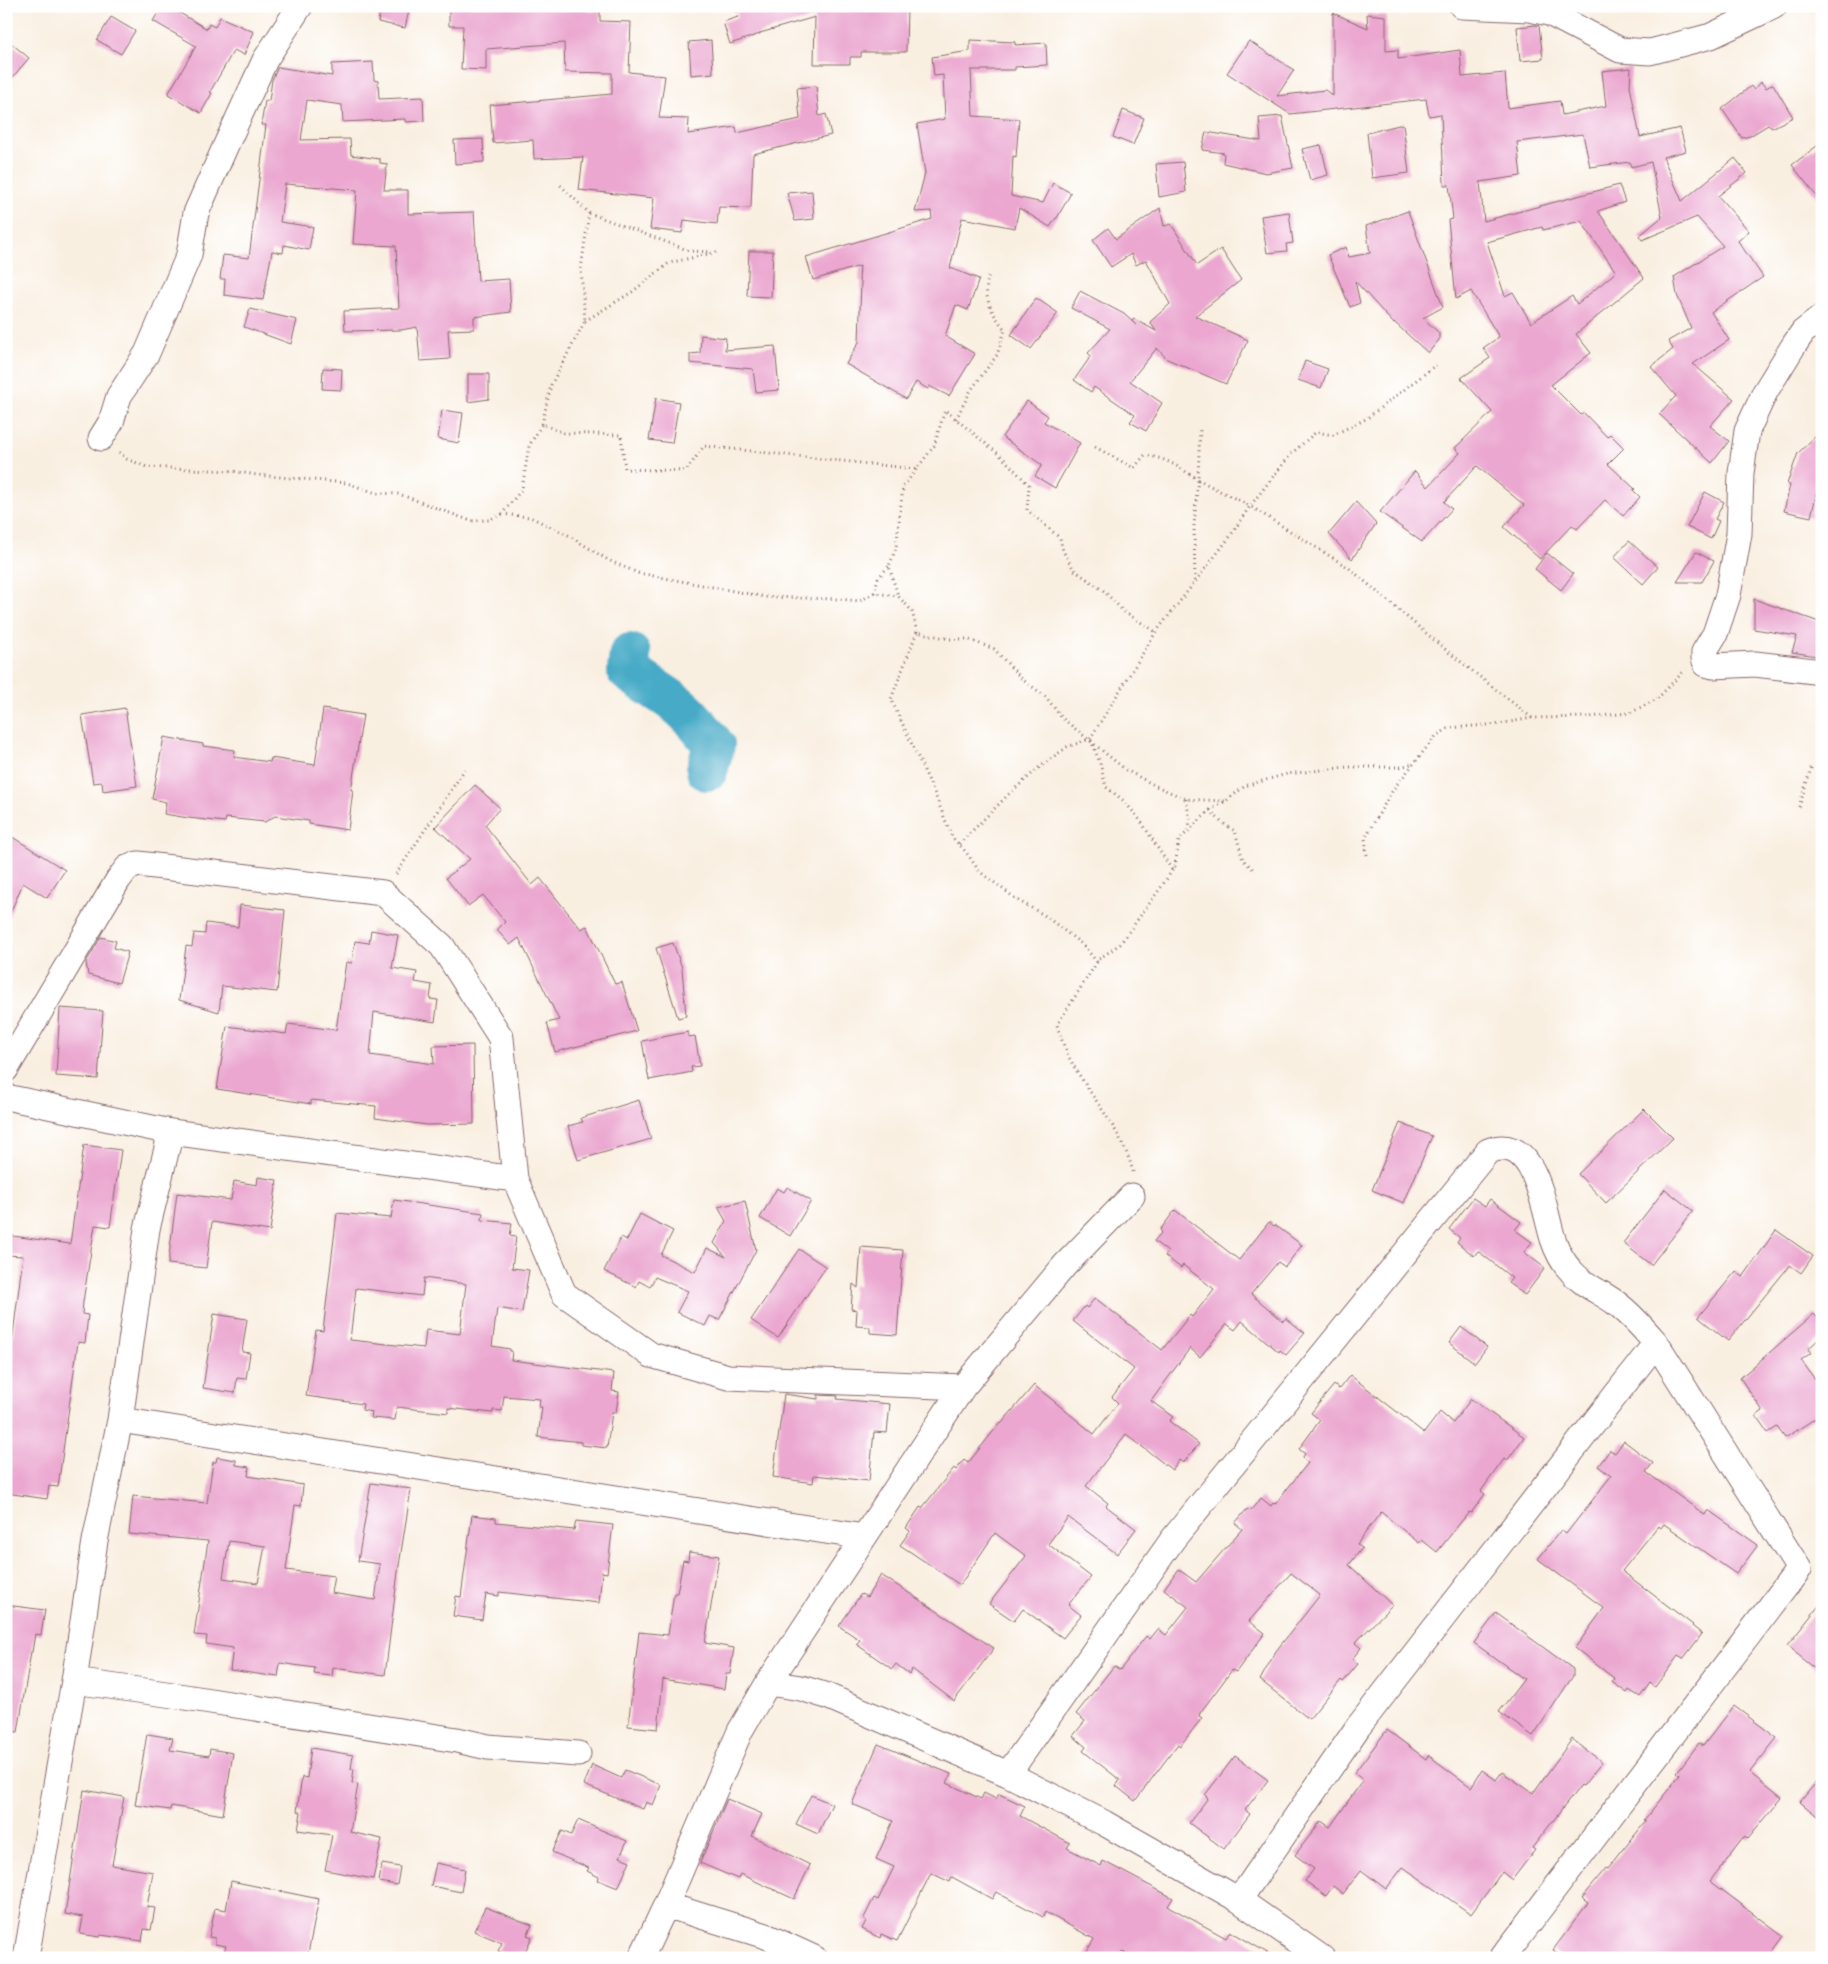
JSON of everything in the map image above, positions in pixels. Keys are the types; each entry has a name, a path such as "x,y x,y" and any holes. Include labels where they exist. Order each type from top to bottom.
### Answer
{"street":[{"path":"101,438 111,422 119,396 147,353 190,255 196,213 226,144 265,60 300,6"},
{"path":"1462,6 1529,9 1549,13 1620,50 1650,52 1711,36 1774,6"},
{"path":"1822,316 1803,332 1794,345 1765,392 1748,431 1741,473 1739,534 1728,595 1714,634 1704,652 1706,664 1713,666 1755,664 1822,672"},
{"path":"6,1069 118,880 127,868 138,864 383,894 442,946 501,1038 516,1179 564,1294 651,1355 728,1377 963,1387"},
{"path":"6,1097 171,1132 516,1179"},
{"path":"26,1958 74,1681 95,1541 120,1420 146,1229 171,1132"},
{"path":"1008,1774 1173,1539 1488,1151 1505,1147 1518,1153 1528,1163 1534,1173 1553,1240 1560,1257 1571,1272 1584,1284 1616,1303 1636,1321 1656,1344 1799,1569 1502,1958"},
{"path":"641,1958 666,1905 740,1731 768,1683 963,1387 1065,1265 1132,1196"},
{"path":"1239,1900 1358,1727 1656,1344"},
{"path":"120,1420 864,1537"},
{"path":"74,1681 488,1746 578,1754"},
{"path":"768,1683 801,1688 828,1696 1008,1774 1104,1823 1239,1900 1322,1958"},
{"path":"666,1905 766,1936 814,1958"}],"path":[{"path":"101,438 127,459 147,466 232,471 347,483 376,494 399,494 471,521 489,520 502,514 522,489 530,446 542,424 551,385 585,321 632,292 669,263 717,252 690,251 589,213 558,183"},
{"path":"585,321 581,270 589,213"},
{"path":"956,419 971,390 997,355 1005,330 988,304 985,287 989,274"},
{"path":"959,844 1009,794 1041,766 1067,747 1090,739 1156,632 1291,454 1316,432 1333,435 1366,419 1436,365"},
{"path":"874,593 878,578 888,566 896,548 903,487 934,446 945,410 1002,457 1029,485 1027,510 1060,538 1063,551 1074,570 1104,590 1123,611 1156,632"},
{"path":"542,424 564,433 621,434 625,469 686,472 704,446 916,469"},
{"path":"1195,582 1194,526 1200,428"},
{"path":"1095,447 1134,468 1145,456 1158,457 1176,464 1198,479 1250,506 1349,568 1446,650 1532,718"},
{"path":"502,514 530,518 568,535 608,560 638,573 766,597 860,601 874,593 898,596"},
{"path":"888,566 898,596 912,611 917,632 891,699 934,792 952,837 979,871 1019,901 1044,915 1083,945 1097,962"},
{"path":"917,632 950,639 966,639 994,649 1022,679 1046,697 1062,718 1126,770 1156,786 1186,798 1226,802"},
{"path":"1367,855 1365,838 1394,788 1436,736 1449,728 1491,725 1532,718 1589,717 1630,713 1657,698 1704,652"},
{"path":"1090,739 1100,763 1106,786 1124,801 1140,820 1172,870"},
{"path":"1132,1196 1134,1175 1130,1161 1110,1122 1071,1061 1057,1025 1097,962 1120,944 1175,866 1179,840 1210,810 1226,802 1245,786 1287,774 1348,767 1401,767 1414,764"},
{"path":"1799,807 1812,765"},
{"path":"383,894 465,769"},
{"path":"1186,798 1190,820 1189,829"},
{"path":"1210,810 1221,822 1234,831 1243,860 1253,869"}],"building":[{"path":"162,6 168,6 207,29 209,24 215,27 220,17 254,32 244,55 234,50 210,92 212,93 201,113 168,94 196,46 153,21"},
{"path":"381,6 410,6 405,28 378,22"},
{"path":"449,6 587,6 588,11 600,11 600,21 631,22 629,72 665,76 659,118 689,119 688,134 736,127 737,133 800,119 797,88 816,86 819,116 826,114 831,135 753,154 751,208 719,207 717,224 684,220 682,233 650,229 654,198 579,190 583,157 534,159 533,140 493,143 490,105 612,94 612,73 565,72 564,43 486,49 486,70 461,69 463,26 449,26"},
{"path":"755,6 907,6 906,52 861,52 861,57 850,57 850,64 814,64 815,17 730,44 723,22 738,17 736,12"},
{"path":"1333,13 1368,28 1367,14 1386,16 1386,51 1398,50 1398,59 1460,50 1462,77 1505,73 1508,108 1560,101 1562,115 1606,106 1602,71 1631,68 1630,86 1640,137 1680,128 1686,151 1663,157 1682,201 1735,158 1747,173 1718,196 1749,231 1738,241 1763,277 1711,312 1729,340 1693,364 1734,399 1710,426 1729,441 1712,463 1659,414 1676,396 1651,367 1673,349 1668,341 1691,328 1677,295 1674,277 1723,246 1697,217 1642,240 1639,236 1662,217 1651,162 1631,167 1630,162 1590,167 1583,134 1517,142 1521,176 1480,182 1484,221 1619,185 1625,202 1598,211 1644,278 1576,334 1591,353 1551,385 1581,415 1584,413 1607,437 1610,434 1624,448 1608,464 1635,489 1633,490 1640,497 1623,516 1605,500 1577,529 1572,525 1540,559 1504,527 1524,505 1477,466 1444,502 1452,509 1422,542 1380,512 1415,471 1428,487 1460,453 1455,448 1492,412 1461,378 1490,358 1483,348 1499,337 1471,291 1456,299 1448,220 1453,219 1449,185 1444,185 1441,114 1429,116 1426,99 1290,114 1227,73 1249,41 1294,70 1277,96 1325,90 1333,96","holes":["1581,221 1616,272 1577,304 1572,296 1531,323 1513,292 1505,296 1487,242 1542,227 1543,230"]},
{"path":"111,17 135,31 121,54 97,40"},
{"path":"1539,26 1543,59 1520,61 1517,27"},
{"path":"6,39 29,58 6,85"},
{"path":"711,40 713,73 691,75 689,42"},
{"path":"970,40 1015,42 1015,45 1046,43 1047,65 1015,67 1015,70 971,70 973,116 1019,119 1016,157 1013,156 1011,196 1043,203 1053,183 1071,193 1050,227 1019,208 1015,228 962,218 950,268 979,279 968,310 956,305 945,336 975,354 949,396 929,386 928,389 916,382 906,399 846,364 859,342 860,266 813,280 806,257 932,219 931,211 915,212 925,173 917,124 945,119 943,75 934,76 932,57 970,51"},
{"path":"373,62 374,80 378,81 379,99 423,97 424,121 405,122 405,119 343,122 342,105 307,100 301,140 350,139 351,155 380,159 380,163 387,164 384,190 408,190 408,214 474,212 478,281 509,279 511,312 474,317 474,329 448,330 450,359 420,361 417,327 401,330 345,331 344,311 399,308 396,246 353,244 357,190 285,184 280,222 313,227 309,250 284,245 283,253 272,251 263,300 224,295 225,279 220,279 223,255 249,258 266,125 261,125 265,101 269,101 272,80 278,67 332,76 332,64"},
{"path":"1761,82 1766,88 1773,84 1793,117 1772,128 1768,125 1750,136 1742,138 1722,109 1751,86 1754,90"},
{"path":"1123,110 1144,118 1133,145 1113,137"},
{"path":"1282,116 1293,168 1266,173 1223,163 1224,153 1202,150 1206,132 1261,141 1259,118"},
{"path":"1403,124 1409,173 1372,178 1367,133"},
{"path":"483,139 484,162 455,164 454,140"},
{"path":"1822,142 1822,203 1792,165"},
{"path":"1321,145 1328,175 1310,180 1302,149"},
{"path":"1183,162 1186,192 1159,197 1156,164"},
{"path":"812,191 814,219 795,221 787,193"},
{"path":"1160,208 1164,226 1171,224 1197,265 1221,249 1241,280 1195,316 1248,340 1226,384 1167,359 1157,348 1130,381 1162,403 1146,431 1130,422 1135,415 1094,387 1091,392 1074,380 1091,356 1088,353 1110,329 1071,308 1080,291 1124,314 1136,325 1132,321 1134,319 1156,331 1150,322 1170,304 1146,260 1136,265 1131,254 1111,267 1093,240 1108,228 1116,239"},
{"path":"1408,211 1443,307 1423,318 1439,333 1439,340 1428,353 1394,324 1355,281 1360,303 1350,307 1328,255 1346,247 1349,257 1370,253 1366,226"},
{"path":"1289,212 1293,243 1286,244 1287,251 1267,253 1261,216"},
{"path":"749,251 773,251 771,297 747,296"},
{"path":"1036,298 1058,313 1031,349 1011,335"},
{"path":"250,309 297,320 291,344 244,327"},
{"path":"701,335 726,338 725,350 775,346 779,390 756,392 753,369 690,363 690,354 700,353"},
{"path":"1305,361 1328,369 1321,388 1298,380"},
{"path":"323,368 342,369 341,390 322,389"},
{"path":"468,374 489,374 489,399 468,402"},
{"path":"656,398 679,402 672,443 649,440"},
{"path":"1027,401 1048,416 1044,422 1080,443 1055,488 1035,476 1042,465 1002,437"},
{"path":"442,410 463,413 459,443 438,439"},
{"path":"1822,430 1822,492 1817,491 1811,517 1784,511 1790,485 1787,484 1798,453"},
{"path":"1705,492 1724,502 1715,519 1719,521 1711,539 1687,527"},
{"path":"1356,502 1376,524 1352,559 1329,534"},
{"path":"1629,541 1658,567 1643,584 1614,557"},
{"path":"1696,552 1714,561 1702,582 1677,582"},
{"path":"1547,553 1573,574 1561,590 1535,569"},
{"path":"1754,599 1822,623 1822,657 1792,652 1797,636 1754,629"},
{"path":"125,708 137,786 103,791 102,782 93,783 82,715"},
{"path":"323,709 363,715 351,790 353,790 348,830 275,816 265,822 226,818 225,822 188,818 164,814 166,802 152,799 164,737 203,744 203,746 235,750 234,757 270,762 271,758 315,765"},
{"path":"475,785 500,808 485,825 532,885 540,878 581,929 587,926 615,984 622,982 637,1031 555,1052 547,1023 559,1020 519,938 510,945 497,930 505,922 483,895 468,906 446,878 470,859 435,827"},
{"path":"6,833 65,870 47,898 23,883 6,923"},
{"path":"240,905 285,910 277,992 222,986 219,1012 179,1000 186,946 192,947 194,933 205,934 206,923 238,927"},
{"path":"371,930 398,935 392,968 417,972 415,982 432,985 430,999 438,1000 435,1022 374,1012 370,1055 434,1064 433,1046 473,1045 474,1124 427,1125 375,1118 376,1106 311,1100 311,1104 217,1089 227,1026 286,1034 288,1024 336,1030 346,962 352,963 355,941 369,943"},
{"path":"101,937 116,941 114,948 128,952 119,983 88,975 86,962"},
{"path":"673,943 682,968 686,1016 678,1018 656,948"},
{"path":"60,1008 103,1011 98,1079 56,1076"},
{"path":"688,1032 688,1037 695,1036 700,1066 691,1067 692,1072 649,1080 642,1041"},
{"path":"639,1100 651,1139 578,1160 568,1126 583,1122 581,1118"},
{"path":"1644,1109 1673,1138 1606,1203 1578,1174"},
{"path":"1400,1123 1432,1136 1404,1203 1372,1190"},
{"path":"84,1145 121,1150 110,1227 95,1225 83,1302 82,1314 88,1315 85,1343 78,1342 58,1487 49,1486 47,1499 6,1493 6,1389 23,1256 6,1255 6,1235 70,1244"},
{"path":"258,1177 277,1180 270,1231 212,1222 206,1268 168,1264 177,1193 231,1200 234,1181 257,1185"},
{"path":"787,1187 811,1201 790,1236 760,1218 777,1188 784,1192"},
{"path":"1665,1189 1693,1211 1651,1265 1623,1243"},
{"path":"1473,1198 1485,1206 1490,1199 1521,1222 1515,1230 1532,1242 1524,1252 1545,1268 1525,1295 1508,1283 1512,1278 1478,1251 1474,1256 1457,1242 1460,1238 1449,1229"},
{"path":"394,1200 483,1213 482,1220 512,1223 510,1236 516,1237 512,1268 529,1270 522,1312 497,1308 492,1346 510,1349 512,1351 511,1360 614,1373 612,1391 619,1392 616,1412 612,1412 607,1448 581,1445 581,1442 538,1437 542,1407 539,1407 540,1399 504,1396 502,1411 493,1410 493,1413 448,1408 448,1413 397,1407 395,1420 371,1418 372,1412 362,1410 363,1404 306,1396 316,1330 323,1331 337,1213 391,1218","holes":["424,1278 466,1284 460,1334 426,1330 424,1348 350,1340 356,1288 422,1296"]},
{"path":"745,1201 756,1250 719,1320 710,1316 705,1326 677,1312 688,1291 655,1277 650,1287 639,1281 636,1287 604,1271 621,1237 627,1240 640,1214 673,1231 661,1255 695,1272 707,1248 726,1257 714,1243 726,1221 718,1207"},
{"path":"1175,1210 1239,1260 1269,1222 1302,1245 1285,1267 1278,1262 1251,1294 1283,1321 1286,1318 1305,1333 1286,1355 1280,1350 1279,1352 1242,1321 1235,1330 1227,1324 1200,1357 1190,1348 1151,1401 1173,1417 1169,1421 1199,1444 1183,1463 1179,1460 1172,1470 1126,1434 1086,1486 1108,1503 1106,1506 1136,1529 1117,1554 1068,1517 1048,1544 1091,1577 1068,1605 1081,1615 1063,1638 1023,1609 1014,1621 989,1604 1026,1556 995,1533 960,1585 900,1545 910,1531 906,1528 920,1507 922,1508 954,1468 956,1470 964,1460 968,1463 1034,1385 1094,1434 1118,1403 1112,1397 1134,1369 1073,1321 1085,1306 1087,1308 1095,1298 1162,1350 1190,1315 1192,1317 1214,1289 1183,1265 1181,1268 1165,1256 1168,1252 1154,1241 1162,1232 1160,1230"},
{"path":"1776,1230 1813,1256 1801,1273 1790,1265 1728,1341 1698,1317 1736,1271 1743,1277"},
{"path":"861,1247 903,1250 897,1335 870,1333 870,1327 856,1326 857,1310 851,1309 853,1284 858,1288"},
{"path":"799,1249 826,1267 778,1338 751,1320"},
{"path":"214,1314 247,1319 242,1352 250,1353 246,1379 237,1378 235,1393 203,1388"},
{"path":"1814,1314 1822,1323 1822,1336 1808,1349 1811,1353 1801,1360 1822,1389 1822,1414 1785,1438 1777,1427 1768,1433 1756,1416 1763,1411 1740,1378"},
{"path":"1461,1327 1487,1347 1475,1363 1449,1343"},
{"path":"1350,1375 1424,1433 1440,1412 1453,1423 1471,1399 1524,1437 1507,1461 1504,1459 1481,1491 1485,1494 1471,1513 1469,1512 1437,1552 1422,1540 1419,1543 1381,1512 1357,1544 1362,1548 1349,1565 1392,1605 1355,1643 1361,1648 1352,1659 1358,1664 1343,1682 1341,1680 1309,1719 1260,1680 1276,1651 1320,1595 1291,1573 1249,1621 1265,1633 1236,1672 1232,1670 1200,1713 1199,1716 1202,1718 1180,1746 1178,1744 1135,1801 1116,1786 1120,1780 1083,1751 1086,1747 1073,1736 1085,1721 1076,1714 1114,1666 1120,1670 1146,1636 1150,1639 1158,1629 1166,1635 1188,1607 1164,1589 1178,1569 1196,1582 1242,1529 1235,1523 1247,1509 1250,1511 1261,1498 1271,1506 1273,1503 1275,1504 1308,1463 1302,1458 1305,1454 1299,1449 1320,1420 1311,1413 1334,1385 1339,1389"},
{"path":"784,1394 818,1399 818,1395 838,1396 837,1399 890,1404 887,1433 874,1432 869,1481 814,1475 813,1483 773,1477"},
{"path":"1624,1441 1653,1463 1646,1472 1705,1515 1708,1510 1758,1545 1736,1574 1664,1524 1661,1528 1658,1526 1622,1571 1693,1625 1702,1634 1683,1659 1678,1656 1655,1687 1650,1683 1640,1697 1629,1690 1627,1693 1612,1682 1615,1679 1575,1648 1604,1608 1538,1559 1561,1530 1566,1534 1611,1476 1598,1466 1610,1450 1615,1453"},
{"path":"217,1457 236,1460 236,1465 249,1467 248,1476 303,1485 301,1506 295,1505 286,1570 334,1576 331,1593 375,1600 380,1564 358,1561 371,1483 411,1489 385,1675 333,1668 332,1676 314,1674 315,1668 280,1663 278,1677 230,1670 233,1648 206,1644 207,1636 194,1635 208,1541 129,1534 133,1496 207,1503 213,1462 216,1462","holes":["229,1541 265,1546 258,1583 223,1578"]},
{"path":"472,1515 496,1518 496,1522 574,1530 576,1521 613,1525 607,1573 602,1572 599,1603 499,1592 499,1596 486,1594 482,1620 453,1616 456,1596 461,1597"},
{"path":"689,1552 719,1556 705,1643 734,1648 730,1674 726,1674 724,1689 663,1679 658,1729 628,1726 639,1632 668,1635 674,1593 677,1593 683,1560 688,1561"},
{"path":"881,1575 994,1648 954,1701 912,1669 909,1674 896,1664 892,1669 856,1644 860,1640 839,1626 861,1594 867,1597"},
{"path":"1822,1602 1822,1674 1787,1646"},
{"path":"6,1605 45,1610 41,1635 35,1634 31,1652 18,1732 6,1731"},
{"path":"1496,1613 1573,1669 1573,1676 1533,1736 1499,1712 1524,1679 1474,1643"},
{"path":"1734,1706 1777,1738 1750,1772 1782,1798 1748,1839 1745,1836 1710,1881 1784,1936 1768,1958 1564,1958 1553,1950 1588,1903 1581,1898 1606,1868 1608,1869 1646,1821 1644,1820 1680,1775 1677,1772 1699,1743 1703,1746"},
{"path":"1387,1730 1426,1759 1428,1755 1471,1787 1482,1770 1496,1780 1502,1772 1533,1793 1572,1739 1602,1762 1583,1786 1581,1785 1532,1848 1535,1850 1512,1880 1502,1872 1471,1914 1403,1867 1386,1889 1361,1870 1343,1894 1333,1886 1326,1896 1305,1881 1314,1869 1295,1855 1321,1821 1330,1827 1363,1780 1354,1773"},
{"path":"147,1734 173,1738 170,1750 209,1756 210,1749 233,1753 223,1815 171,1806 170,1810 135,1805"},
{"path":"878,1744 951,1774 947,1783 981,1799 984,1793 996,1799 999,1794 1025,1806 1020,1816 1070,1843 1067,1848 1101,1866 1103,1861 1173,1898 1168,1906 1226,1938 1230,1931 1276,1958 1134,1958 1122,1951 1118,1958 1083,1958 1094,1939 1045,1912 1043,1917 996,1892 992,1899 952,1877 950,1882 931,1873 897,1941 881,1934 880,1938 862,1929 866,1921 863,1920 874,1898 878,1900 894,1867 876,1859 893,1821 852,1804"},
{"path":"311,1748 353,1755 352,1783 358,1784 350,1832 382,1839 373,1879 325,1870 332,1835 298,1830 301,1812 297,1811 302,1777 307,1778"},
{"path":"1235,1756 1268,1780 1245,1810 1250,1814 1224,1849 1189,1823 1208,1798 1205,1795"},
{"path":"592,1765 621,1778 625,1770 661,1785 653,1805 646,1802 643,1809 584,1785"},
{"path":"1822,1775 1822,1820 1800,1802"},
{"path":"84,1790 124,1797 112,1865 153,1872 147,1907 155,1908 151,1930 144,1929 142,1941 80,1934 83,1917 65,1914"},
{"path":"811,1795 832,1804 818,1834 796,1824"},
{"path":"727,1799 762,1814 752,1836 810,1865 794,1899 740,1874 738,1879 700,1863"},
{"path":"578,1820 627,1841 620,1857 630,1861 618,1888 598,1880 599,1877 587,1871 589,1868 552,1852 562,1831 571,1835"},
{"path":"436,1863 465,1869 461,1892 431,1886"},
{"path":"382,1864 400,1867 397,1885 379,1882"},
{"path":"231,1881 319,1899 307,1958 254,1958 224,1952 226,1946 215,1944 215,1938 209,1937 215,1908 226,1910"},
{"path":"485,1907 532,1925 527,1935 532,1937 524,1954 520,1952 517,1958 514,1958 498,1951 502,1943 474,1931"}],"waterway":[{"path":"630,654 628,671 680,706 696,722 714,745 707,770"}]}
